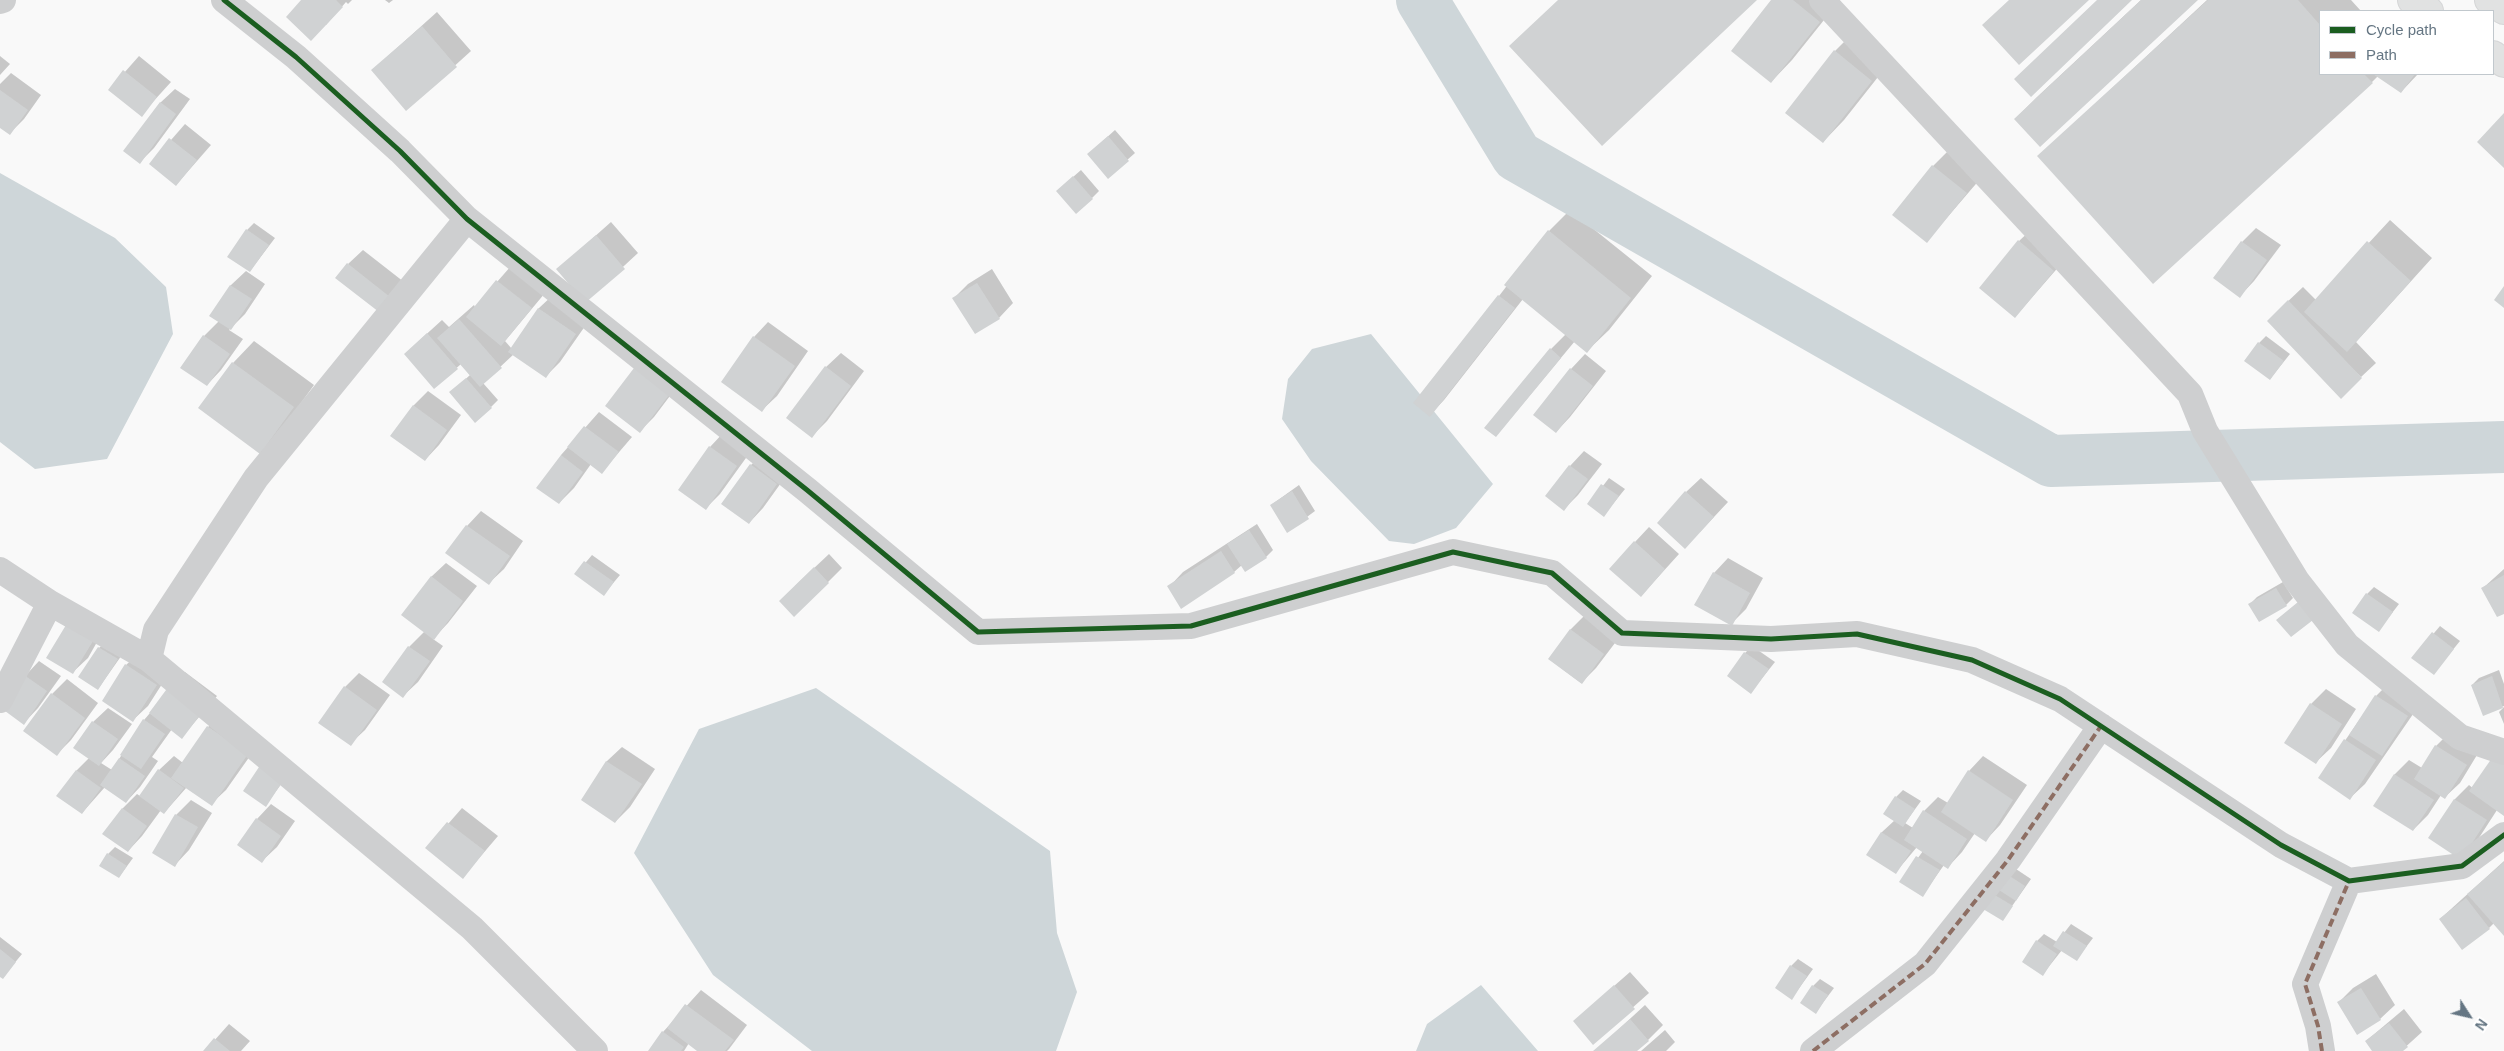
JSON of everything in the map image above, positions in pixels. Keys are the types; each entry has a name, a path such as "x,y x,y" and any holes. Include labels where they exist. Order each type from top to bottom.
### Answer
{"main road":[{"path":"2412,0 2427,10"},
{"path":"2489,0 2504,10"}],"street":[{"path":"224,0 296,57 400,151 467,219 807,490 978,632 1191,626 1453,552 1552,573 1622,633 1771,639 1856,634 1972,660 2060,699 2281,845 2349,881 2462,866 2504,835"},
{"path":"1822,0 2190,394 2205,431 2297,581 2348,645 2460,737 2504,752"},
{"path":"149,659 156,630 256,478 467,219"},
{"path":"0,570 50,603 149,659 472,928 595,1051"},
{"path":"0,700 50,603"},
{"path":"1814,1051 1925,964 2008,860 2101,726"},
{"path":"2322,1051 2318,1026 2304,984 2349,881"}],"shaded area":[{"path":"0,173 115,238 166,287 173,334 107,459 35,469 0,442"},
{"path":"1371,334 1493,484 1456,528 1414,544 1389,541 1311,461 1282,419 1288,379 1312,349"},
{"path":"816,688 1050,851 1057,933 1077,992 1056,1051 812,1051 713,975 634,853 699,729"},
{"path":"1481,985 1538,1051 1416,1051 1427,1024"}],"building":[{"path":"301,0 336,0 343,7 311,41 286,17"},
{"path":"1558,0 1757,0 1602,146 1509,46"},
{"path":"1771,0 1793,0 1820,22 1771,83 1731,51"},
{"path":"2009,0 2089,0 2019,65 1982,25"},
{"path":"2097,0 2132,0 2031,97 2014,79"},
{"path":"2141,0 2198,0 2040,147 2014,119"},
{"path":"2208,0 2298,0 2319,24 2319,75 2365,75 2373,83 2153,284 2037,156"},
{"path":"422,26 457,67 406,111 371,70"},
{"path":"1834,50 1872,81 1823,143 1785,113"},
{"path":"123,70 157,97 142,117 108,90"},
{"path":"2374,75 2414,75 2401,93"},
{"path":"0,90 28,110 10,135 0,128"},
{"path":"160,102 176,114 140,164 123,151"},
{"path":"2504,113 2504,168 2477,142"},
{"path":"1108,136 1129,161 1108,179 1087,154"},
{"path":"169,138 197,160 176,186 149,164"},
{"path":"1932,165 1967,193 1927,243 1892,215"},
{"path":"1073,176 1093,199 1076,214 1056,191"},
{"path":"246,229 269,245 250,272 227,257"},
{"path":"1548,230 1631,298 1587,353 1504,285"},
{"path":"596,235 625,269 585,303 556,269"},
{"path":"2018,240 2054,271 2015,318 1979,288"},
{"path":"2241,241 2267,260 2240,298 2213,278"},
{"path":"2367,241 2411,281 2347,352 2304,312"},
{"path":"347,263 390,297 379,312 335,278"},
{"path":"496,280 532,308 501,346 466,317"},
{"path":"977,283 1000,319 975,334 952,298"},
{"path":"230,285 252,299 231,330 209,316"},
{"path":"2504,286 2504,308 2494,300"},
{"path":"1498,295 1515,308 1430,417 1413,403"},
{"path":"2288,300 2362,378 2341,399 2267,321"},
{"path":"538,308 576,334 546,378 508,352"},
{"path":"459,319 502,368 480,387 437,338"},
{"path":"427,333 458,369 434,389 404,354"},
{"path":"203,335 230,354 207,386 180,368"},
{"path":"753,336 795,366 762,412 721,382"},
{"path":"2258,342 2284,361 2270,380 2244,361"},
{"path":"1550,348 1561,358 1496,437 1484,428"},
{"path":"232,362 294,407 260,454 198,408"},
{"path":"825,366 851,386 812,438 786,418"},
{"path":"634,368 669,395 640,433 605,406"},
{"path":"1570,368 1593,386 1556,433 1533,415"},
{"path":"466,378 492,408 475,423 449,392"},
{"path":"413,405 447,430 425,461 390,436"},
{"path":"584,426 619,452 602,474 567,447"},
{"path":"709,446 737,466 706,510 678,490"},
{"path":"561,455 583,472 559,504 536,488"},
{"path":"750,464 777,484 749,524 721,504"},
{"path":"1569,465 1588,479 1564,511 1545,496"},
{"path":"1601,484 1619,496 1604,517 1587,504"},
{"path":"1292,491 1309,519 1287,533 1270,505"},
{"path":"1685,491 1714,517 1685,549 1657,523"},
{"path":"466,525 510,556 489,585 445,553"},
{"path":"1249,530 1267,558 1245,572 1227,544"},
{"path":"1634,541 1665,569 1641,597 1609,569"},
{"path":"1221,551 1235,573 1181,609 1167,586"},
{"path":"584,561 614,582 604,596 574,574"},
{"path":"814,567 829,583 794,617 779,601"},
{"path":"1713,572 1750,593 1732,626 1694,605"},
{"path":"2504,575 2504,614 2497,617 2481,588"},
{"path":"431,576 463,601 434,640 401,615"},
{"path":"2276,588 2287,606 2259,622 2248,604"},
{"path":"2366,593 2393,612 2379,632 2352,613"},
{"path":"2298,602 2313,620 2291,637 2276,620"},
{"path":"66,625 93,641 73,674 46,658"},
{"path":"1570,629 1604,654 1582,684 1548,659"},
{"path":"2432,632 2454,649 2434,675 2411,658"},
{"path":"408,646 430,661 403,698 382,682"},
{"path":"98,647 118,659 98,690 78,677"},
{"path":"1744,652 1769,669 1751,694 1727,676"},
{"path":"125,664 157,685 133,722 102,701"},
{"path":"24,675 47,691 24,725 1,708"},
{"path":"2492,676 2503,708 2483,716 2471,685"},
{"path":"169,686 203,711 182,739 149,713"},
{"path":"344,686 377,710 351,746 318,723"},
{"path":"51,693 85,718 57,756 23,731"},
{"path":"2375,695 2408,716 2382,756 2349,735"},
{"path":"2310,703 2342,724 2316,764 2284,743"},
{"path":"143,719 165,734 141,769 120,755"},
{"path":"92,721 118,739 99,766 73,748"},
{"path":"207,726 248,754 212,806 171,778"},
{"path":"2344,739 2376,760 2350,800 2318,778"},
{"path":"2435,745 2467,765 2445,799 2414,779"},
{"path":"2494,755 2504,762 2504,816 2469,791"},
{"path":"119,758 145,776 126,803 100,785"},
{"path":"606,761 642,784 615,823 581,800"},
{"path":"261,764 284,779 266,807 243,791"},
{"path":"158,769 184,788 164,814 139,796"},
{"path":"76,770 101,788 82,814 56,796"},
{"path":"1968,770 2013,800 1986,842 1941,812"},
{"path":"2394,774 2434,800 2413,831 2373,806"},
{"path":"1895,796 1915,809 1903,827 1883,814"},
{"path":"2454,799 2487,820 2461,860 2428,838"},
{"path":"122,808 147,826 128,852 102,834"},
{"path":"1923,810 1967,839 1948,869 1904,840"},
{"path":"175,814 198,827 175,867 152,853"},
{"path":"256,818 281,836 262,863 237,845"},
{"path":"447,822 485,851 463,879 425,848"},
{"path":"1881,832 1911,851 1896,874 1866,855"},
{"path":"107,853 127,866 119,878 99,866"},
{"path":"1916,856 1940,870 1923,897 1899,882"},
{"path":"2504,862 2504,936 2467,894"},
{"path":"2008,875 2025,886 2016,901 1999,890"},
{"path":"1993,894 2013,906 2003,921 1983,909"},
{"path":"2466,898 2490,929 2462,950 2439,919"},
{"path":"2063,931 2087,946 2077,961 2053,946"},
{"path":"2036,940 2057,954 2043,976 2022,962"},
{"path":"0,949 16,962 3,979 0,977"},
{"path":"1790,965 1807,976 1792,1000 1775,988"},
{"path":"1614,985 1635,1009 1593,1045 1573,1021"},
{"path":"1812,985 1828,995 1816,1014 1800,1003"},
{"path":"2361,988 2381,1020 2357,1035 2337,1002"},
{"path":"685,1004 734,1040 725,1051 697,1051 667,1028"},
{"path":"1630,1019 1649,1041 1637,1051 1593,1051"},
{"path":"2389,1023 2408,1047 2403,1051 2372,1051 2365,1041"},
{"path":"662,1031 684,1047 681,1051 648,1051"},
{"path":"214,1038 230,1051 203,1051"}],"waterway":[{"path":"1422,0 1517,156 2051,461 2504,447"}],"marked path":[{"path":"1813,1051 1925,964 2008,860 2101,726"},
{"path":"2322,1051 2318,1026 2305,984 2349,881"}],"cycle path":[{"path":"224,0 296,57 400,151 467,219 807,490 978,632 1191,626 1453,552 1552,573 1622,633 1771,639 1857,634 1972,660 2060,699 2281,845 2349,881 2462,866 2504,835"}]}
